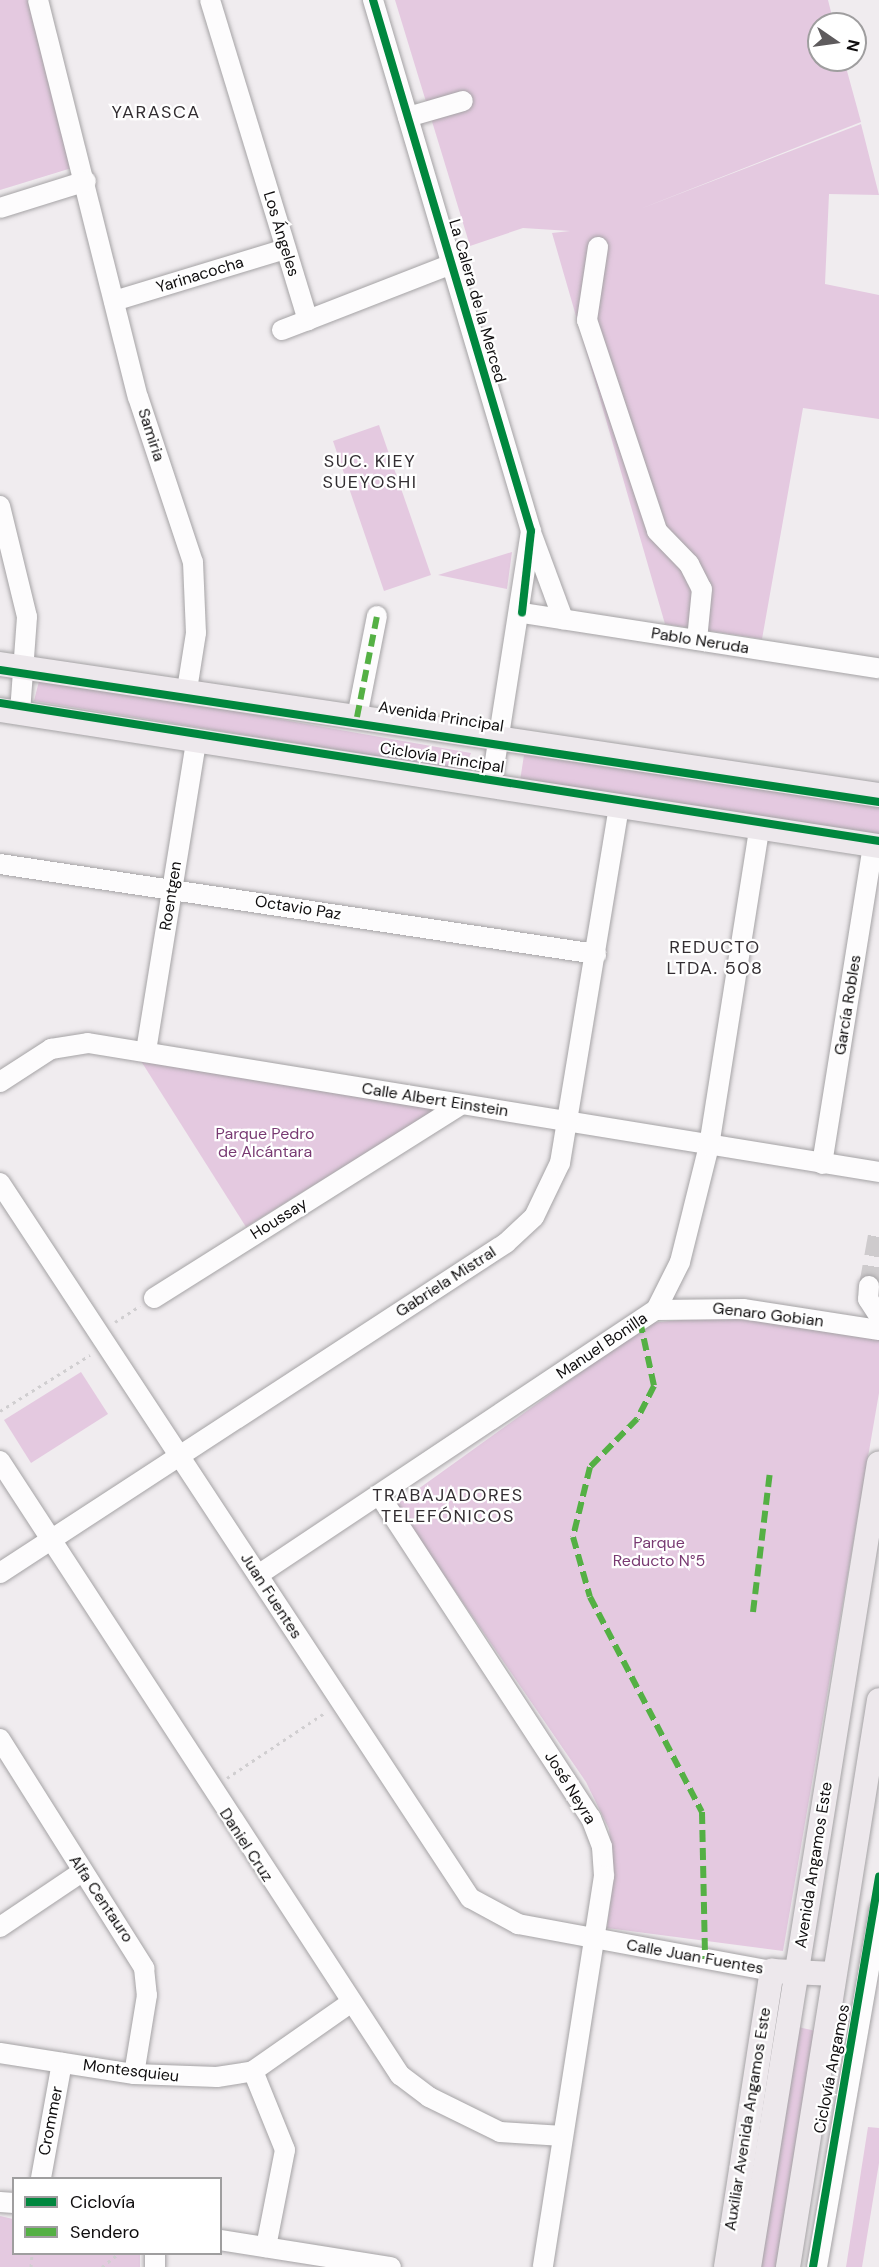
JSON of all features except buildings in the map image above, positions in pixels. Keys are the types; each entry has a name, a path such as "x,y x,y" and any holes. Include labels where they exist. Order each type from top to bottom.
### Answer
{"main road":[{"name":"Avenida Principal","path":"0,664 27,665 498,740 879,795"},
{"path":"10,711 196,742 491,785 759,830 876,846"},
{"name":"Avenida Angamos Este","path":"749,2267 879,1463"},
{"path":"788,2267 879,1700"},
{"path":"796,1971 839,1943"},
{"name":"Calle Juan Fuentes","path":"772,1971 834,1974"},
{"name":"Auxiliar Avenida Angamos Este","path":"726,2267 772,1971"}],"street":[{"name":"Samiria","path":"38,0 86,182 138,397 193,562 196,624 187,690"},
{"name":"Los Ángeles","path":"210,0 308,320"},
{"name":"La Calera de la Merced","path":"373,0 531,531 563,620"},
{"path":"408,117 463,101"},
{"path":"0,208 86,182"},
{"path":"597,248 587,320 657,531 688,564 702,589 697,640"},
{"name":"Yarinacocha","path":"114,301 285,249"},
{"path":"282,330 452,264"},
{"path":"0,506 20,578 27,665 10,711"},
{"name":"La Calera de la Merced","path":"491,785 522,613 531,531"},
{"name":"Pablo Neruda","path":"522,613 879,668"},
{"path":"357,717 377,616"},
{"name":"Roentgen","path":"146,1051 196,742"},
{"name":"Gabriela Mistral","path":"0,1573 179,1453 520,1232 552,1186 568,1122 619,806"},
{"name":"Manuel Bonilla","path":"258,1575 380,1496 656,1310 680,1262 710,1146 759,830"},
{"name":"García Robles","path":"822,1164 876,846"},
{"name":"Octavio Paz","path":"0,864 173,888 596,954"},
{"name":"Calle Albert Einstein","path":"0,1082 70,1044 146,1051 460,1105 879,1172"},
{"name":"Houssay","path":"154,1298 460,1105"},
{"name":"Juan Fuentes","path":"0,1183 470,1898 500,1918 593,1940"},
{"path":"869,1286 868,1299 879,1316"},
{"name":"Genaro Gobian","path":"656,1310 743,1309 879,1330"},
{"name":"Daniel Cruz","path":"0,1461 210,1789 399,2075 429,2097 500,2132 563,2136"},
{"name":"José Neyra","path":"380,1496 591,1818 604,1876 543,2267"},
{"name":"Alfa Centauro","path":"2,1747 147,1975 134,2074"},
{"path":"0,1927 82,1872"},
{"path":"817,2267 874,1978 879,1910"},
{"name":"Calle Juan Fuentes","path":"593,1940 772,1971"},
{"path":"839,1943 876,1949"},
{"path":"834,1974 874,1978"},
{"name":"Montesquieu","path":"0,2053 134,2074 175,2078 253,2071 350,2003"},
{"name":"Crommer","path":"41,2177 62,2063"},
{"path":"253,2071 285,2150 267,2247"},
{"path":"222,2241 391,2267"}],"path":[{"path":"0,1411 103,1339 154,1298"},
{"path":"210,1789 340,1703"},
{"path":"102,2267 116,2255"}],"green space":[{"path":"0,0 28,0 75,167 0,190"},
{"path":"395,0 828,0 831,12 807,12 807,72 847,72 861,122 640,209 861,124 879,195 829,194 825,284 879,295 879,419 803,408 762,639 665,624 552,233 570,231 523,228 470,246"},
{"path":"379,425 431,575 384,591 333,441"},
{"path":"512,552 507,589 438,575"},
{"path":"40,677 471,753 464,770 34,701"},
{"path":"524,755 879,806 879,838 520,781"},
{"name":"Parque Pedro de Alcántara","path":"141,1061 437,1109 246,1227"},
{"name":"Parque Reducto N°5","path":"744,1314 879,1335 879,1393 783,1951 607,1928 614,1872 609,1829 586,1782 396,1505 649,1323"},
{"path":"81,1372 108,1414 31,1463 4,1420"},
{"path":"798,2027 816,2031 776,2267 759,2267"},
{"path":"868,2127 879,2128 879,2163 862,2267 846,2267"},
{"path":"0,2216 12,2219 12,2255 140,2255 140,2267 0,2267"}],"tunnel":[{"path":"869,1286 879,1230"}],"marked path":[{"path":"357,717 377,616"},
{"path":"640,1321 654,1386 637,1419 590,1467 573,1537 590,1597 702,1812 705,1959"},
{"path":"753,1612 770,1471"}],"cycle path":[{"path":"373,0 531,531 522,613"},
{"name":"Ciclovía Principal","path":"0,670 879,802"},
{"name":"Ciclovía Principal","path":"0,703 879,841"},
{"name":"Ciclovía Angamos","path":"813,2267 879,1877"}],"district":[{"name":"YARASCA","path":"156,112"},
{"name":"SUC. KIEY SUEYOSHI","path":"370,472"},
{"name":"REDUCTO LTDA. 508","path":"715,958"},
{"name":"TRABAJADORES TELEFÓNICOS","path":"448,1506"}]}
